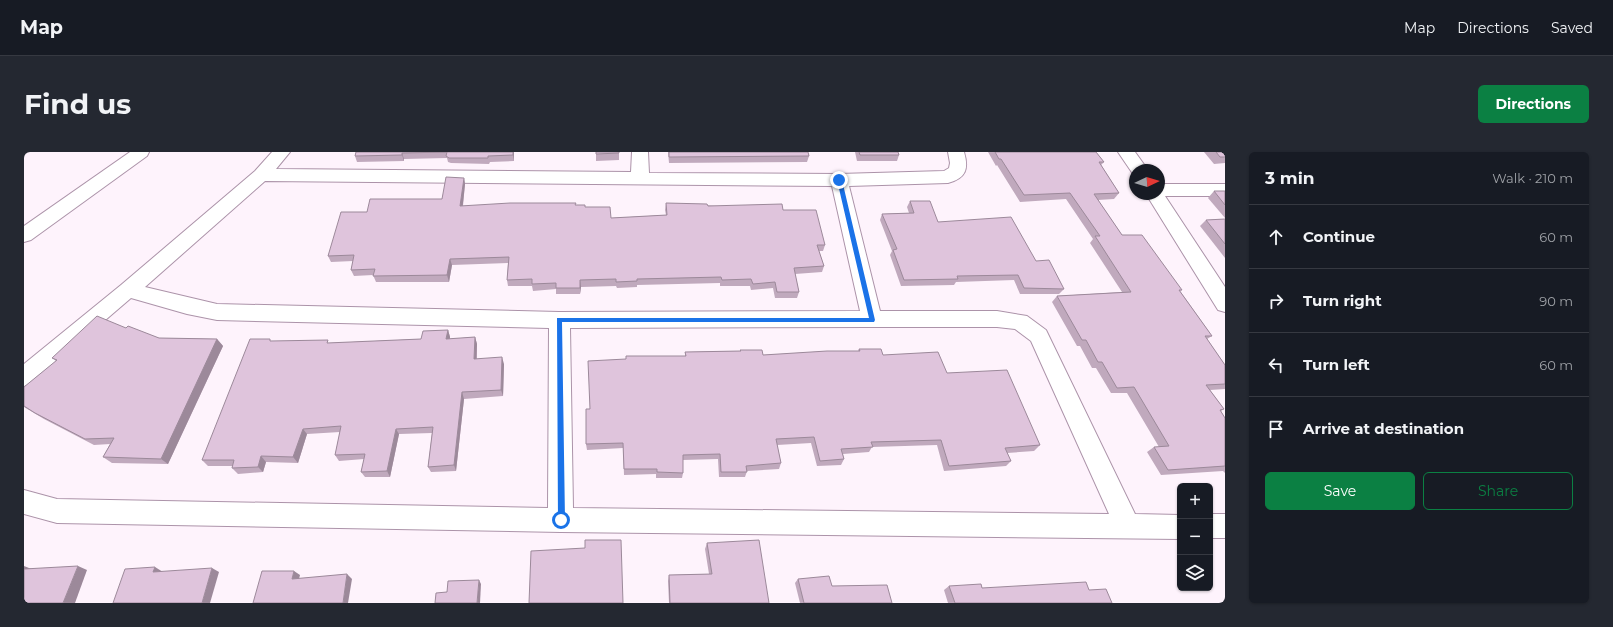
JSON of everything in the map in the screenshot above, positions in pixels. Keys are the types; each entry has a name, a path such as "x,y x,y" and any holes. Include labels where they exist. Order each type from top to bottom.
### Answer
{"street":[{"path":"24,235 141,152"},
{"path":"24,377 128,290 261,175 282,152"},
{"path":"640,152 640,179"},
{"path":"261,175 839,180 948,177 957,171 959,163 956,152"},
{"path":"1126,152 1135,164"},
{"path":"839,180 872,320"},
{"path":"1165,190 1225,190"},
{"path":"1159,200 1225,304"},
{"path":"128,290 187,306 217,312 559,320 997,319 1020,322 1039,336 1128,527"},
{"path":"559,320 561,520"},
{"path":"24,502 57,511 561,520 1177,527"},
{"path":"1213,526 1225,526"}],"building":[{"path":"356,152 447,152 355,156"},
{"path":"447,152 513,152 513,155 488,156 488,158 449,158 446,156"},
{"path":"596,152 619,152 619,153 596,154"},
{"path":"669,152 808,152 809,156 669,157"},
{"path":"859,152 898,152 899,155 860,155"},
{"path":"995,152 1096,152 1104,162 1099,162 1119,193 1094,194 1122,235 1142,235 1182,290 1179,290 1212,336 1205,336 1225,365 1225,384 1206,385 1224,409 1220,410 1225,418 1225,466 1168,470 1154,447 1169,446 1134,387 1117,388 1102,362 1098,362 1086,340 1082,340 1057,296 1131,292 1095,236 1100,236 1070,193 1024,195"},
{"path":"1216,152 1225,152 1225,157 1220,157"},
{"path":"446,177 464,178 460,206 510,203 576,203 575,205 585,205 585,207 610,207 611,218 667,215 666,203 707,204 708,206 782,204 783,210 816,210 825,245 817,245 824,266 794,268 799,292 777,292 775,282 753,284 751,279 722,280 721,277 637,279 637,281 616,282 616,279 580,280 580,288 556,288 556,283 532,284 532,279 507,280 509,257 450,259 447,275 373,276 375,269 351,270 354,255 328,256 341,212 367,212 370,199 442,199"},
{"path":"1214,191 1225,191 1225,205"},
{"path":"910,201 930,201 938,222 1011,217 1036,261 1049,260 1064,289 1024,288 1018,275 957,276 958,279 904,280 893,250 897,249 882,214 914,213"},
{"path":"1225,219 1225,244 1206,220"},
{"path":"97,316 126,328 128,326 159,338 217,339 161,459 103,457 114,438 85,439 24,406 24,387 57,360 52,358"},
{"path":"448,330 446,339 475,337 474,359 502,357 501,390 462,392 454,465 428,467 433,427 396,429 387,471 361,472 365,454 335,455 341,426 303,429 293,457 261,456 258,467 232,468 234,460 202,460 250,339 270,339 270,341 328,340 327,343 421,339 423,331"},
{"path":"859,349 881,349 883,355 938,352 947,373 1007,370 1040,445 1005,448 1011,461 949,466 941,440 871,442 873,447 841,449 844,459 820,461 814,437 776,439 781,463 746,466 747,472 721,472 720,454 683,455 683,473 657,472 657,469 624,469 623,443 586,444 586,409 590,409 588,361 626,359 626,356 686,356 685,352 762,350 763,355 827,351 860,351"},
{"path":"585,540 621,540 623,603 529,603 531,551 585,548"},
{"path":"759,540 769,603 670,603 669,575 712,574 707,543"},
{"path":"78,566 63,603 24,603 24,569"},
{"path":"155,567 153,572 212,568 202,603 113,603 125,569"},
{"path":"262,571 294,571 292,579 347,574 343,603 253,603"},
{"path":"829,576 832,586 887,585 892,603 804,603 798,579"},
{"path":"479,580 477,603 435,603 436,593 447,592 448,581"},
{"path":"1086,582 1089,590 1106,589 1112,603 955,603 949,586 981,584 982,588"}],"route":[{"path":"561,520 559,320 872,320 839,180"}]}
